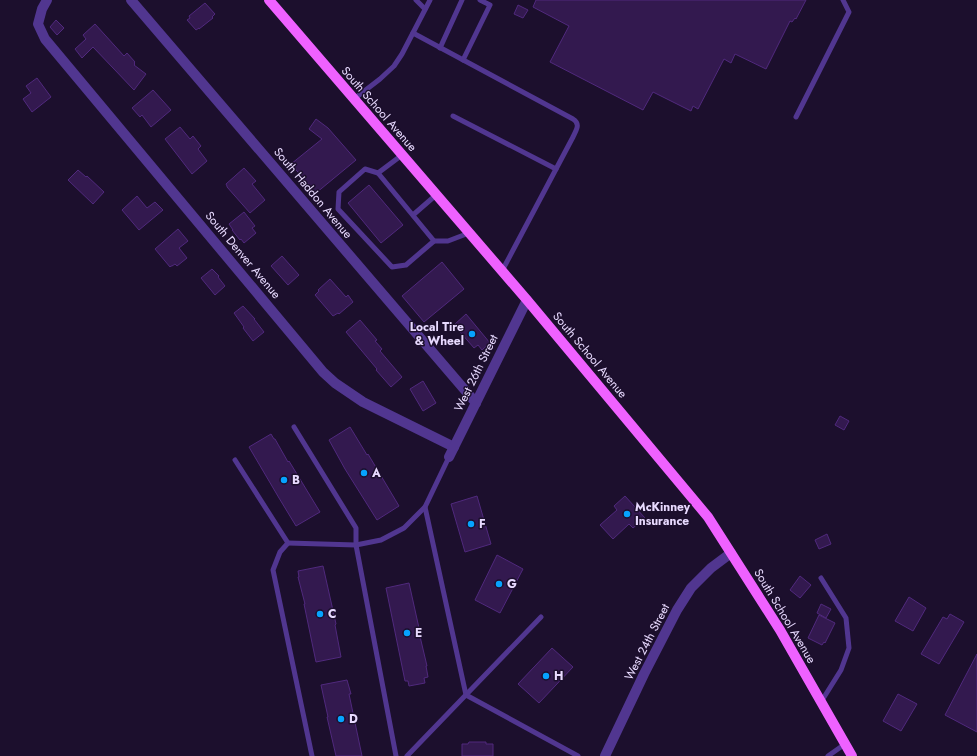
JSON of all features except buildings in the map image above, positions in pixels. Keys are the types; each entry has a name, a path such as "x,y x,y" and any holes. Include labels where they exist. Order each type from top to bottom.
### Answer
{"main road":[{"name":"South School Avenue","path":"268,0 527,300 708,517 780,630 852,756"}],"street":[{"name":"South Denver Avenue","path":"47,0 42,9 38,24 46,38 323,372 335,383 364,402 454,447"},
{"name":"South Haddon Avenue","path":"131,0 476,403"},
{"name":"West 26th Street","path":"449,457 527,300"},
{"name":"West 24th Street","path":"605,756 644,674 677,610 692,588 711,568 731,553"}],"lane":[{"path":"416,0 425,10"},
{"path":"354,99 394,66 402,54 430,0"},
{"path":"440,48 462,0"},
{"path":"463,60 490,6 480,0"},
{"path":"796,117 849,12 843,0"},
{"path":"413,33 578,123 577,129 502,271"},
{"path":"453,116 556,168"},
{"path":"378,173 402,154"},
{"path":"434,241 378,173 365,169 339,192 338,208 392,267 406,265 434,241 448,241 469,232"},
{"path":"413,215 436,195"},
{"path":"294,427 356,528 356,545 396,756"},
{"path":"288,543 356,545 381,540 404,528 425,507 449,457"},
{"path":"235,460 288,543"},
{"path":"425,507 466,695 578,756"},
{"path":"288,543 280,552 273,570 312,756"},
{"path":"821,578 846,618 849,648 841,670 821,702"},
{"path":"407,756 541,617"},
{"path":"828,756 845,744"}],"place":[{"name":"Local Tire & Wheel","path":"472,334"},
{"name":"A","path":"364,473"},
{"name":"B","path":"284,480"},
{"name":"McKinney Insurance","path":"627,514"},
{"name":"F","path":"471,524"},
{"name":"G","path":"499,584"},
{"name":"C","path":"320,614"},
{"name":"E","path":"407,633"},
{"name":"H","path":"546,676"},
{"name":"D","path":"341,719"}]}
